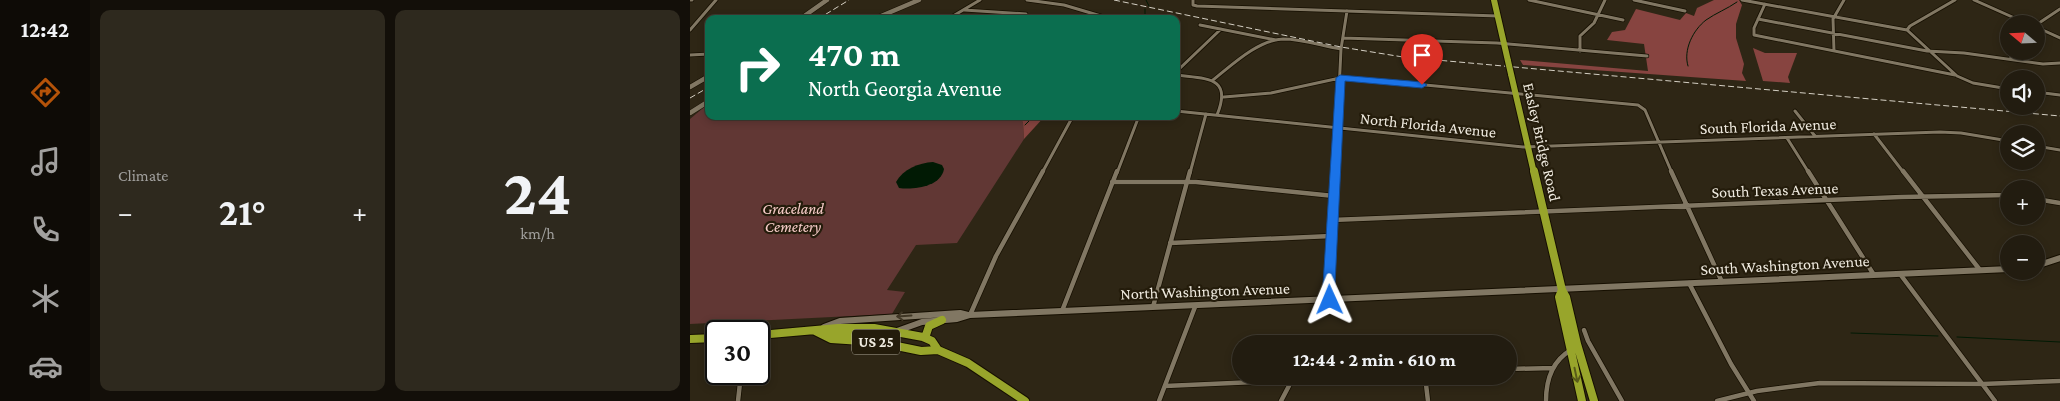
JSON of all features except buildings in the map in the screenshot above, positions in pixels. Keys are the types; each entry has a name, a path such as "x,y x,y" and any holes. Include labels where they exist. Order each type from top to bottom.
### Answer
{"highway":[{"name":"Easley Bridge Road","path":"1494,0 1562,290 1559,297 1574,347"},
{"path":"925,338 929,326 942,320"},
{"path":"819,330 882,336 897,331"},
{"name":"US 25","path":"770,333 819,330 830,339 878,342 922,351 938,350 968,363 1025,401"},
{"name":"US 25","path":"897,331 932,341 938,350"},
{"path":"690,339 705,338"},
{"path":"1574,347 1595,401"},
{"path":"1574,347 1581,400"}],"main road":[{"path":"806,15 827,0"},
{"path":"883,15 919,0"},
{"path":"690,87 705,78"},
{"path":"690,113 705,104"},
{"path":"2045,264 2058,261"},
{"name":"South Washington Avenue","path":"1562,290 2000,269"},
{"name":"North Washington Avenue","path":"897,331 922,322 970,316 1562,290"},
{"name":"North Washington Avenue","path":"819,330 840,321 960,313 970,316"}],"street":[{"path":"690,30 716,0 720,0"},
{"path":"955,15 980,0"},
{"path":"1027,0 1064,5 1101,15"},
{"path":"1193,0 1193,5 1197,6 1498,16"},
{"path":"1529,0 1623,20"},
{"path":"1580,51 1580,36 1590,28 1605,0"},
{"path":"1634,0 1684,11"},
{"path":"1742,0 1758,3 1765,2 1907,30 1955,75 1969,83 2000,88"},
{"path":"1834,51 1834,17 1844,0"},
{"path":"1907,30 1910,26 1955,0"},
{"path":"1974,0 2008,15"},
{"path":"1765,2 1763,13 1755,22 1754,35 1955,75"},
{"path":"2045,20 2060,9"},
{"path":"964,10 1026,14"},
{"path":"1330,300 1332,220 1341,49 1346,11"},
{"path":"1758,19 1930,51 1964,53 2000,58"},
{"path":"1200,24 1276,40 1312,43 1341,49"},
{"path":"1180,70 1221,29"},
{"path":"2045,30 2060,38"},
{"path":"1343,38 1504,44 1647,56"},
{"path":"1213,80 1246,57 1276,40"},
{"path":"690,55 705,54"},
{"path":"2012,60 2043,64 2060,63"},
{"path":"1180,75 1213,80 1221,87 1224,97 1217,115"},
{"path":"1224,97 1270,94 1340,78 1635,104 1645,110 1722,282"},
{"path":"2045,93 2060,95"},
{"name":"North Florida Avenue","path":"1180,111 1528,147"},
{"path":"1795,111 1815,136"},
{"path":"1153,307 1206,114"},
{"path":"970,316 996,256 1071,120"},
{"path":"1062,311 1137,120"},
{"name":"South Florida Avenue","path":"1528,147 1951,132 2000,140"},
{"path":"1874,134 1980,270"},
{"path":"1786,137 1874,275"},
{"path":"2045,148 2060,150"},
{"path":"1112,182 1187,182 1334,196"},
{"name":"South Texas Avenue","path":"1332,220 1923,196 2000,195"},
{"path":"2045,200 2060,203"},
{"path":"1170,243 1332,236"},
{"path":"1900,274 1995,401"},
{"path":"1690,283 1731,364 1754,401"},
{"path":"1158,401 1195,306"},
{"path":"1584,330 1588,341 1622,401"},
{"path":"1546,401 1546,388 1553,368 1561,354 1574,347"},
{"path":"1517,369 1553,368"},
{"path":"1717,401 1789,385 1820,382 1982,384 2060,381"},
{"path":"1165,386 1232,384"},
{"path":"738,401 740,385"},
{"path":"1281,401 1289,385"},
{"path":"1427,385 1428,401"}],"green space":[{"name":"Graceland Cemetery","path":"705,106 705,120 1022,120 1024,139 957,243 916,245 887,290 905,292 892,314 770,320 705,320 705,323 690,324 690,119"}],"shaded area":[{"path":"1714,0 1739,0 1742,5 1736,24 1736,38 1744,64 1742,73 1746,81 1523,65 1520,60 1648,71 1644,44 1607,40 1612,32 1625,30 1636,9 1680,20 1686,13 1694,16 1697,8"},
{"path":"1753,48 1765,53 1797,53 1788,77 1790,83 1763,81"},
{"path":"1022,120 1041,120 1024,139"},
{"path":"933,162 942,165 944,169 938,180 919,188 899,188 896,182 907,170 917,165"}],"waterway":[{"path":"1146,0 1149,6"},
{"path":"1688,66 1688,47 1697,29 1706,20 1737,2"},
{"path":"1145,9 1145,15"},
{"path":"1025,125 1030,120"},
{"path":"1851,333 1938,336"},
{"path":"1957,337 2060,342"}],"railway":[{"path":"825,15 849,0"},
{"path":"1114,0 1341,47 1403,57 2060,116"},
{"path":"690,98 705,89"}],"route":[{"path":"1330,300 1329,285 1340,78 1422,85"}]}
